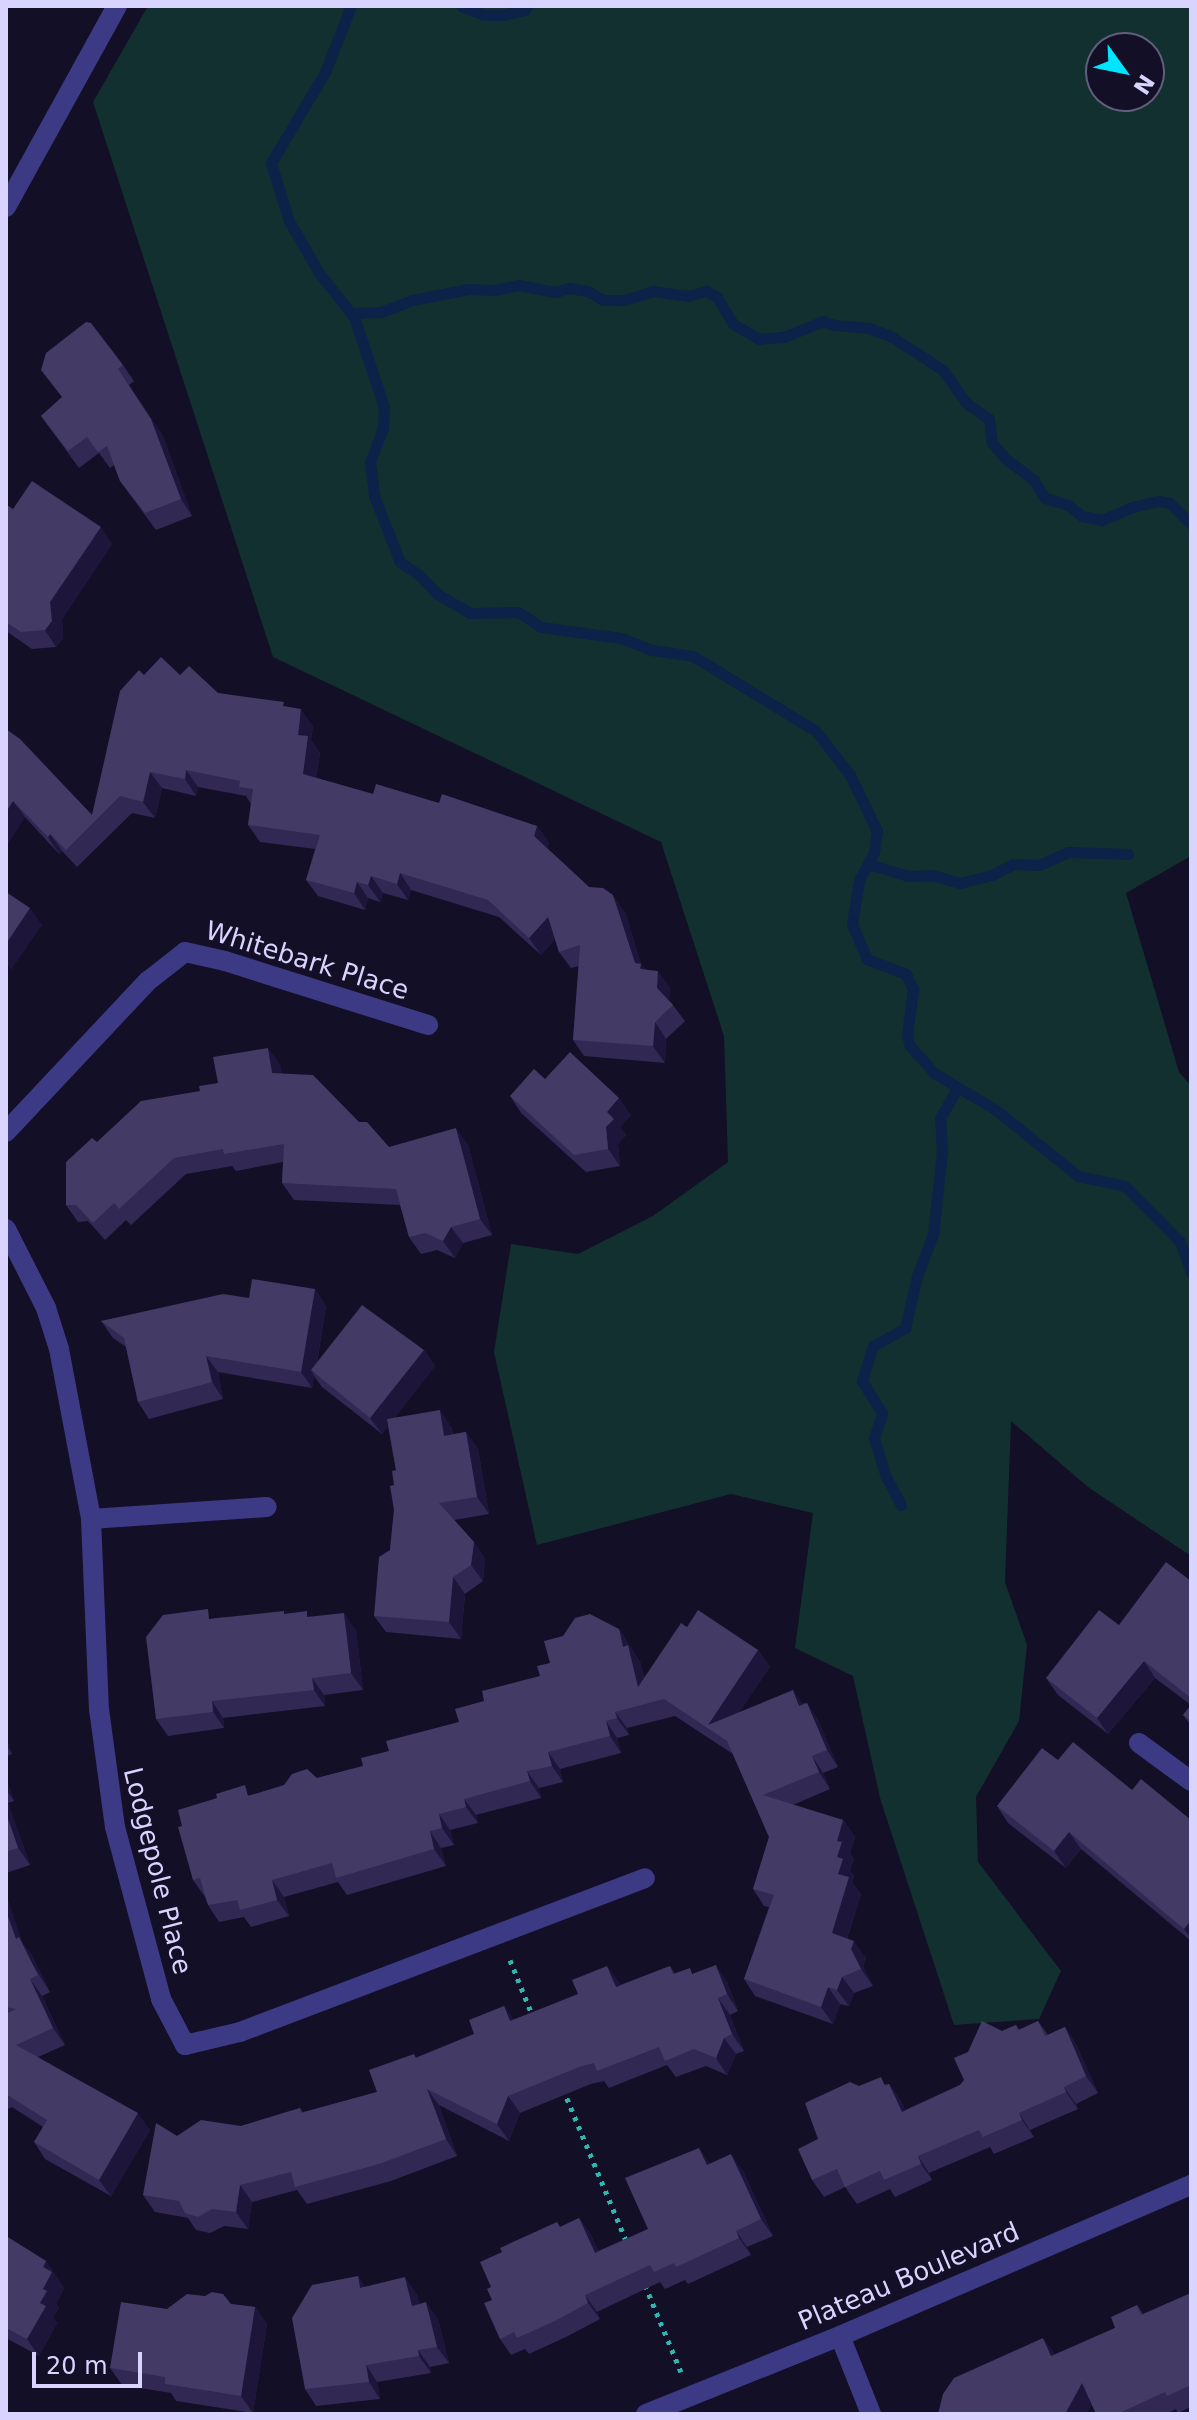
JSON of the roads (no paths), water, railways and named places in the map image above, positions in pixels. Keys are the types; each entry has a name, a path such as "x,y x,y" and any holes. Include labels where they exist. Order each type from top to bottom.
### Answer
{"street":[{"path":"6,207 117,6"},
{"name":"Whitebark Place","path":"6,1132 148,981 185,952 225,961 428,1025"},
{"name":"Lodgepole Place","path":"6,1229 46,1308 59,1349 91,1519 99,1709 115,1827 161,1999 185,2045 240,2032 645,1878"},
{"path":"91,1519 267,1507"},
{"path":"1139,1743 1191,1781"},
{"name":"Plateau Boulevard","path":"646,2414 840,2336 1191,2185"},
{"path":"840,2336 871,2414"}],"waterway":[{"path":"351,6 325,72 271,163 289,221 319,273 354,317 384,407 383,428 370,462 374,496 400,562 418,574 437,594 470,613 518,612 541,627 621,638 652,650 693,656 816,731 850,775 877,831 874,852 859,880 852,924 867,959 906,974 913,989 907,1035 910,1046 934,1073 996,1110 1078,1176 1125,1186 1180,1242 1191,1273"},
{"path":"461,6 484,15 503,15 524,10 527,6"},
{"path":"352,313 381,312 412,300 468,289 494,290 519,285 555,292 569,288 588,291 603,300 624,300 653,291 688,296 706,291 717,297 733,324 759,339 784,337 823,321 869,328 892,337 943,370 965,402 989,419 992,443 1006,459 1033,479 1045,498 1068,505 1082,516 1102,520 1132,507 1158,501 1170,503 1191,524"},
{"path":"868,864 908,876 932,875 960,883 992,875 1014,864 1039,865 1068,852 1128,854"},
{"path":"901,1505 886,1477 874,1438 882,1413 862,1381 873,1346 905,1328 917,1276 933,1234 942,1152 940,1118 957,1088"}]}
